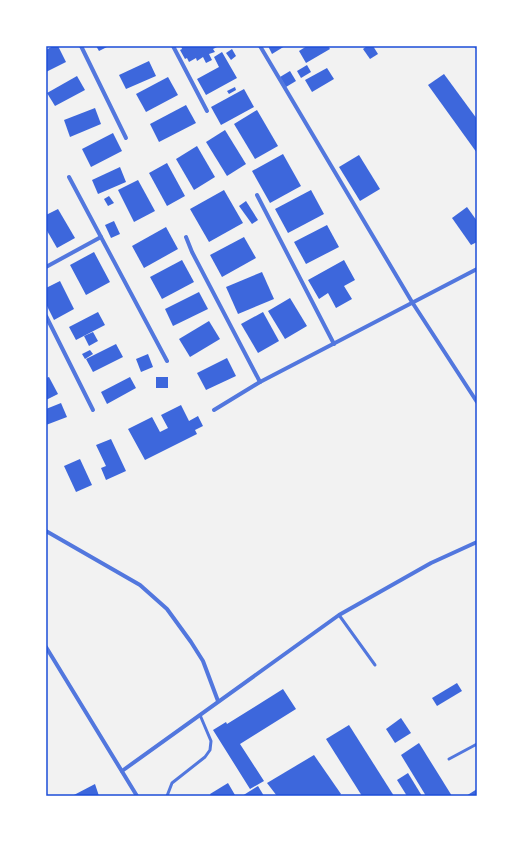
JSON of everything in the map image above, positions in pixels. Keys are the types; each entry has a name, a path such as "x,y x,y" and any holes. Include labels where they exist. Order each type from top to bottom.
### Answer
{"street":[{"path":"81,46 126,138"},
{"path":"173,46 207,111"},
{"path":"260,46 412,302 477,402"},
{"path":"69,177 167,361"},
{"path":"257,195 334,344"},
{"path":"46,267 101,237"},
{"path":"186,237 192,252 260,382"},
{"path":"214,410 260,382 477,268"},
{"path":"46,316 93,410"},
{"path":"46,531 140,585 167,609 203,661 218,701"},
{"path":"122,772 218,701 339,615 431,563 477,542"},
{"path":"46,647 137,796"}],"lane":[{"path":"339,615 375,665"},
{"path":"167,796 172,783 205,757 210,750 211,741 200,715"},
{"path":"449,759 477,744"}],"building":[{"path":"53,46 58,46 66,62 46,72 46,50"},
{"path":"96,46 109,46 99,51"},
{"path":"181,46 219,46 213,49 215,52 209,54 212,60 206,63 203,57 197,61 196,58 189,62 187,58 185,59 180,50 182,49"},
{"path":"268,46 285,46 272,54"},
{"path":"307,46 328,46 330,49 306,63 299,51"},
{"path":"367,46 373,46 378,54 370,59 363,49"},
{"path":"232,49 236,56 231,60 226,53"},
{"path":"222,52 237,78 206,95 197,79 219,67 214,57"},
{"path":"149,61 156,76 126,89 119,75"},
{"path":"307,65 311,72 301,78 297,71"},
{"path":"327,68 334,79 312,92 305,80"},
{"path":"290,71 296,81 286,87 280,77"},
{"path":"444,74 477,119 477,153 428,85"},
{"path":"77,76 85,90 55,106 47,93"},
{"path":"168,77 178,95 146,112 136,94"},
{"path":"235,87 236,90 229,94 227,91"},
{"path":"244,89 254,107 221,125 211,107"},
{"path":"186,105 196,123 159,142 150,124"},
{"path":"95,108 101,124 70,137 64,120"},
{"path":"257,110 278,146 255,159 234,124"},
{"path":"225,130 246,164 227,176 206,142"},
{"path":"113,133 122,151 91,167 82,149"},
{"path":"197,146 215,177 194,190 176,159"},
{"path":"283,154 301,186 270,203 252,171"},
{"path":"359,155 380,189 360,201 339,167"},
{"path":"167,163 185,196 167,206 149,173"},
{"path":"120,167 126,182 98,194 92,180"},
{"path":"138,180 155,211 134,222 118,190"},
{"path":"224,190 243,223 209,242 190,209"},
{"path":"311,190 324,214 288,233 275,209"},
{"path":"109,196 114,203 108,206 104,199"},
{"path":"246,201 258,220 252,224 239,206"},
{"path":"467,207 477,221 477,242 471,245 452,218"},
{"path":"58,209 75,238 57,248 46,229 46,215"},
{"path":"114,221 120,234 111,238 105,225"},
{"path":"327,225 339,247 306,264 294,242"},
{"path":"166,227 178,249 144,268 132,246"},
{"path":"244,237 256,258 222,277 210,255"},
{"path":"94,252 110,282 86,295 70,265"},
{"path":"182,260 194,282 162,299 150,277"},
{"path":"344,260 355,280 344,286 352,299 336,308 328,293 319,299 308,280"},
{"path":"262,272 274,299 238,314 226,287"},
{"path":"60,281 74,309 54,320 46,304 46,288"},
{"path":"199,292 208,309 173,326 165,309"},
{"path":"290,298 307,326 285,339 268,311"},
{"path":"98,312 105,325 76,340 69,327"},
{"path":"263,312 279,341 258,353 241,324"},
{"path":"209,321 220,339 190,357 179,339"},
{"path":"93,332 98,341 89,346 84,336"},
{"path":"116,344 123,357 93,372 86,359"},
{"path":"90,350 93,354 85,359 82,354"},
{"path":"148,354 153,367 141,372 136,359"},
{"path":"227,358 236,376 206,390 197,373"},
{"path":"49,377 58,394 46,400 46,378"},
{"path":"130,377 136,388 107,404 101,392"},
{"path":"156,377 168,377 168,388 156,388"},
{"path":"61,403 67,417 46,425 46,409"},
{"path":"181,405 189,421 198,416 203,426 195,430 197,434 145,460 128,429 152,417 160,432 168,428 161,415"},
{"path":"111,439 126,471 106,480 101,468 106,466 96,445"},
{"path":"80,459 92,485 76,492 64,466"},
{"path":"457,683 462,691 437,706 432,698"},
{"path":"283,689 296,709 240,744 264,781 250,789 213,730 226,722 227,724"},
{"path":"401,718 411,733 395,743 386,729"},
{"path":"349,725 394,796 362,796 326,739"},
{"path":"419,743 452,796 426,796 401,755"},
{"path":"314,755 341,794 339,796 277,796 267,783"},
{"path":"408,773 422,796 407,796 397,780"},
{"path":"228,783 235,795 211,796 210,794"},
{"path":"95,784 99,796 72,796"},
{"path":"258,786 264,796 242,796"},
{"path":"477,789 477,796 466,796"}]}
